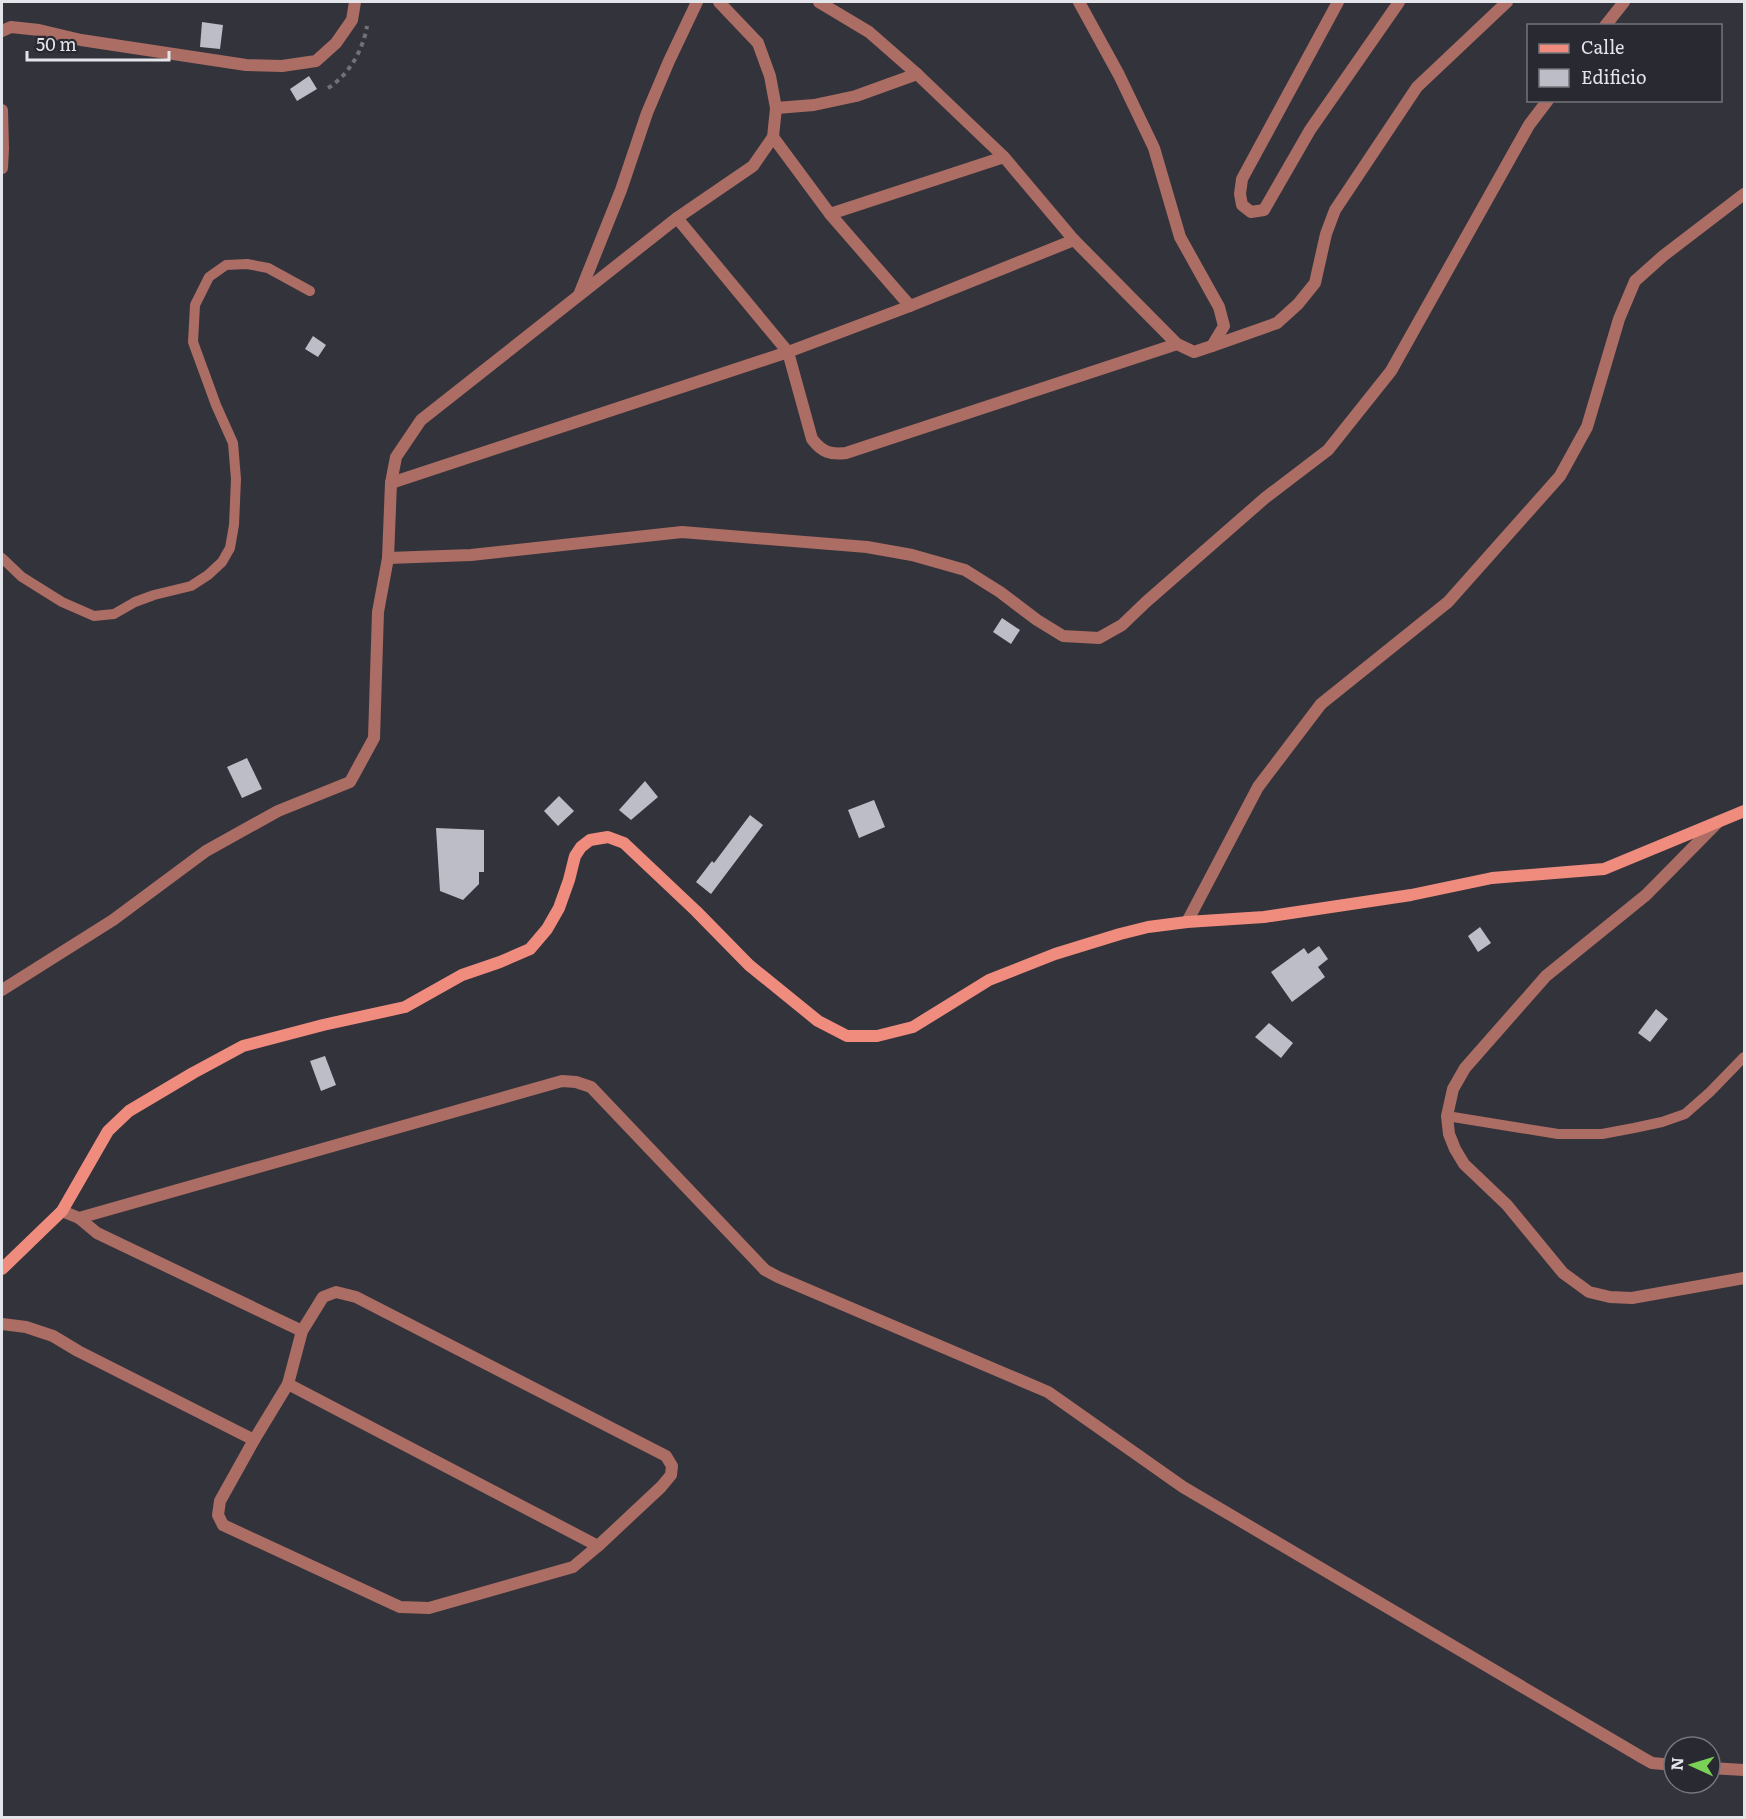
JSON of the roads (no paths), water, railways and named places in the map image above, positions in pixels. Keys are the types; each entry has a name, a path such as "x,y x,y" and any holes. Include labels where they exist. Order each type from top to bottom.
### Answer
{"main road":[{"path":"2,1269 62,1211 108,1131 129,1111 243,1046 323,1024 405,1007 462,975 530,950 547,929 559,908 575,856 590,840 608,837 624,843 749,965 818,1021 847,1036 877,1036 913,1027 989,980 1055,954 1139,929 1187,922 1264,917 1411,895 1492,878 1604,869 1744,811"}],"street":[{"path":"2,31 11,27 39,30 81,40 246,65 282,66 316,61 336,43 352,20 355,2"},
{"path":"578,296 621,190 647,113 697,2"},
{"path":"2,990 113,920 206,851 278,811 350,782 374,738 378,612 388,558 391,483 396,458 421,420 677,218 753,166 773,137 776,108 770,76 758,43 719,2"},
{"path":"819,2 869,32 916,74 1004,157 1074,240 1177,344 1194,352 1277,323 1298,304 1315,283 1326,234 1335,210 1417,87 1507,2"},
{"path":"1079,2 1119,75 1154,148 1180,237 1219,307 1224,326 1212,346"},
{"path":"1338,2 1242,179 1240,194 1242,205 1251,212 1264,210 1310,130 1399,2"},
{"path":"1607,24 1624,2"},
{"path":"776,108 814,105 856,96 916,74"},
{"path":"388,558 471,555 682,532 867,547 912,555 965,570 1000,592 1036,620 1063,636 1099,638 1122,625 1265,498 1329,450 1391,371 1529,125 1546,102"},
{"path":"2,110 2,168"},
{"path":"773,137 830,214 910,306"},
{"path":"830,214 1004,157"},
{"path":"1187,922 1258,787 1321,704 1448,602 1560,476 1587,427 1619,320 1635,281 1663,256 1744,194"},
{"path":"677,218 788,352 812,439 819,448 836,454 846,453 1177,344"},
{"path":"391,483 788,352 1074,240"},
{"path":"1719,821 1646,894 1546,976 1465,1068 1453,1089 1447,1116 1449,1134 1464,1164 1507,1205 1563,1274 1589,1292 1610,1297 1632,1298 1744,1278"},
{"path":"79,1218 562,1081 576,1082 591,1087 765,1270 1048,1392 1183,1487 1643,1758 1652,1763 1662,1764"},
{"path":"62,1211 79,1218 97,1233 302,1331"},
{"path":"336,1292 356,1297 666,1456 672,1466 671,1475 661,1487 573,1567 429,1608 400,1607 223,1525 218,1515 220,1501 288,1384 302,1331 323,1297 336,1292"},
{"path":"2,1324 26,1327 53,1336 78,1351 254,1440"},
{"path":"288,1384 598,1546"},
{"path":"1722,1769 1744,1770"}],"lane":[{"path":"2,558 22,577 62,602 94,616 114,614 135,602 154,595 191,586 208,575 222,562 230,548 234,525 236,479 233,443 216,405 193,342 195,305 209,277 226,265 247,264 268,268 310,291"},
{"path":"1447,1116 1558,1134 1602,1134 1634,1128 1685,1114 1744,1057"}]}
